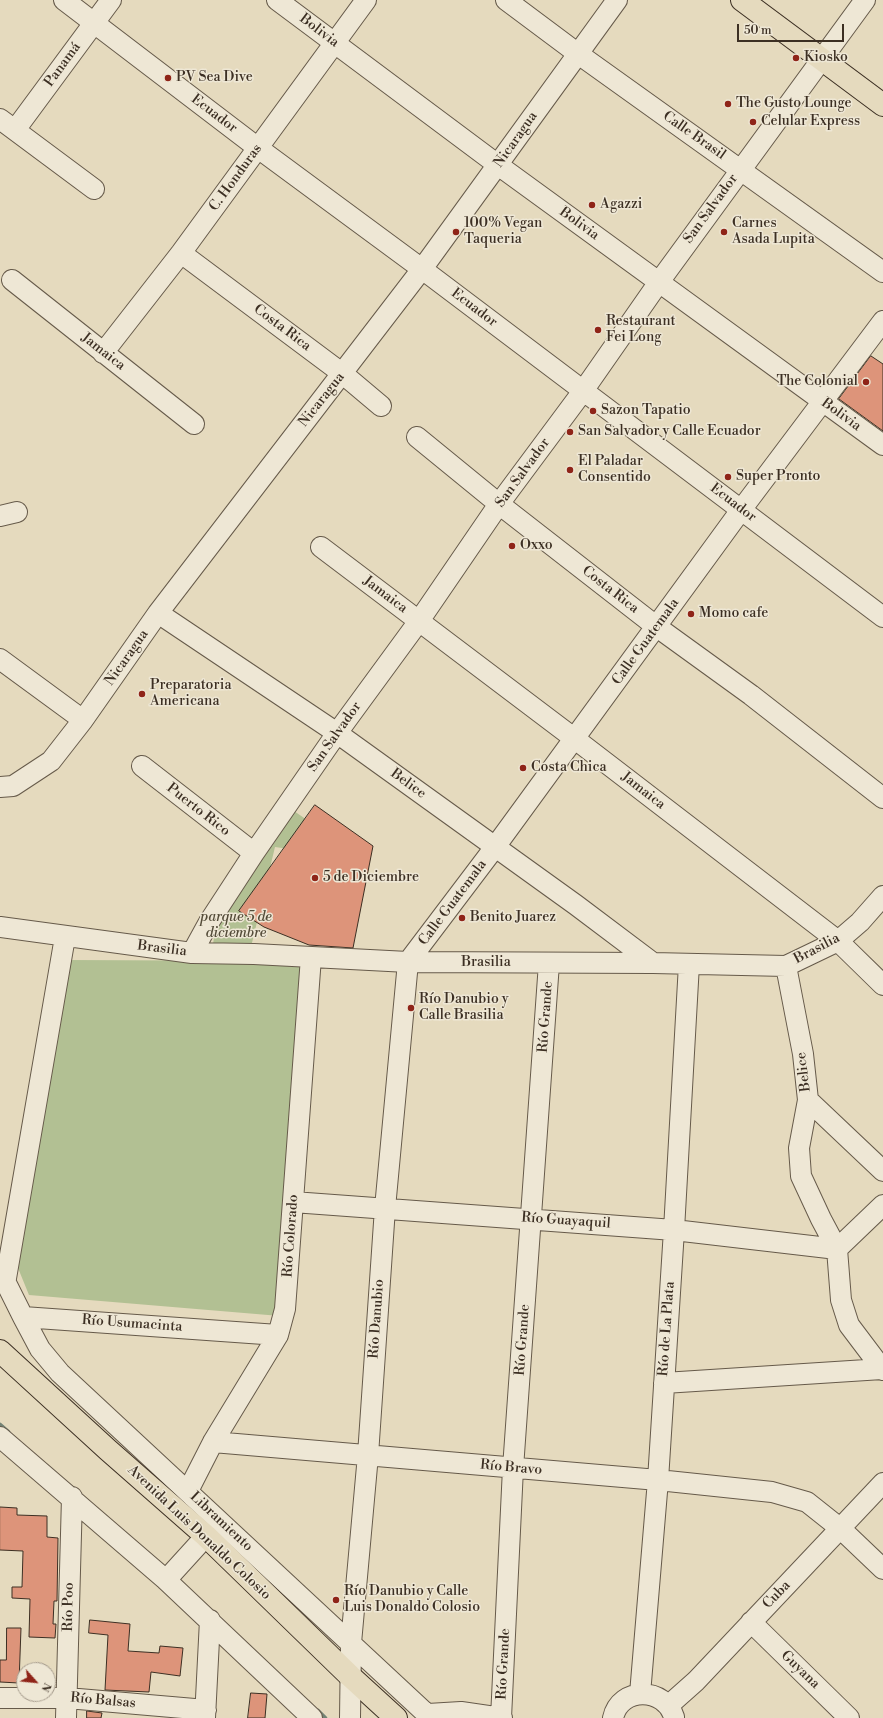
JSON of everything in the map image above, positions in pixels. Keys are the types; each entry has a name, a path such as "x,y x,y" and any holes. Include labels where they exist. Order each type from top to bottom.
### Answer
{"main road":[{"path":"742,0 822,58 883,105"},
{"name":"Avenida Luis Donaldo Colosio","path":"0,1351 108,1450 206,1536 350,1676 396,1718"}],"street":[{"name":"Ecuador","path":"64,0 258,148 422,269 883,617"},
{"name":"Panamá","path":"8,124 94,23 111,0"},
{"name":"Bolivia","path":"277,0 498,165 883,445"},
{"name":"C. Honduras","path":"103,353 181,253 366,0"},
{"name":"Calle Brasil","path":"506,0 577,53 883,272"},
{"name":"Nicaragua","path":"6,786 51,761 83,720 158,613 343,374 422,269 577,53 617,0"},
{"name":"San Salvador","path":"192,953 209,922 254,853 337,733 500,504 583,391 659,282 865,0"},
{"path":"8,124 94,189"},
{"name":"Costa Rica","path":"181,253 343,374 381,406"},
{"name":"Jamaica","path":"12,280 194,424"},
{"name":"Calle Guatemala","path":"408,962 575,739 741,510 883,322"},
{"name":"Costa Rica","path":"417,436 500,504 657,627 751,695 883,798"},
{"name":"Jamaica","path":"321,547 575,739 838,941 883,985"},
{"name":"Belice","path":"158,613 337,733 653,963"},
{"path":"0,659 83,720"},
{"name":"Puerto Rico","path":"142,766 254,853"},
{"name":"Brasilia","path":"0,927 192,953 408,962 653,963 786,966 838,941 860,922 883,896"},
{"path":"23,1316 3,1278 65,937"},
{"name":"Río Colorado","path":"188,1490 213,1442 278,1334 285,1309 311,957"},
{"name":"Río Danubio","path":"350,1715 351,1643 368,1455 385,1208 408,962"},
{"name":"Río Grande","path":"502,1718 513,1468 532,1219 549,963"},
{"name":"Río de La Plata","path":"640,1694 658,1480 689,964"},
{"name":"Belice","path":"786,966 803,1054 808,1100 883,1171"},
{"path":"808,1100 799,1148 801,1176 837,1249 841,1300 849,1324 883,1369"},
{"name":"Río Guayaquil","path":"293,1202 674,1230 837,1249"},
{"path":"837,1249 883,1205"},
{"name":"Río Usumacinta","path":"23,1316 278,1334"},
{"name":"Libramiento","path":"23,1316 40,1349 60,1372 430,1716"},
{"path":"664,1384 883,1369"},
{"path":"0,1437 72,1497 171,1575 210,1620 312,1718"},
{"name":"Río Bravo","path":"213,1442 658,1480 772,1492 807,1502 841,1529"},
{"name":"Cuba","path":"672,1712 696,1681 883,1483"},
{"name":"Río Poo","path":"66,1718 72,1497"},
{"path":"841,1529 883,1569"},
{"path":"171,1575 206,1536"},
{"path":"205,1714 210,1620"},
{"name":"Guyana","path":"751,1622 849,1718"},
{"path":"613,1718 614,1713 620,1704 629,1697 640,1694 650,1694 660,1698 672,1712"},
{"name":"Río Balsas","path":"0,1698 66,1698 205,1714"},
{"path":"430,1716 462,1712 502,1718"}],"green space":[{"name":"parque 5 de diciembre","path":"294,811 320,829 311,852 275,847 251,947 213,944 217,919 266,844 272,846"},
{"path":"65,960 304,961 280,1316 29,1295 18,1268"}],"building":[{"name":"The Colonial","path":"871,356 883,364 883,431 839,399"},
{"name":"5 de Diciembre","path":"315,805 373,846 353,948 309,945 264,927 239,911"},
{"path":"0,1507 17,1508 17,1515 47,1516 47,1537 58,1538 57,1601 54,1601 53,1624 56,1624 55,1638 29,1637 30,1599 12,1598 12,1587 22,1587 23,1551 0,1550"},
{"path":"90,1620 130,1624 128,1651 159,1653 160,1646 183,1648 180,1676 151,1672 149,1692 105,1690 108,1635 89,1633"},
{"path":"7,1628 21,1628 20,1662 16,1662 16,1683 0,1682 0,1660 6,1660"},
{"path":"251,1693 267,1694 265,1718 248,1718"},
{"path":"87,1711 102,1713 101,1718 87,1718"}],"waterway":[{"path":"0,1425 8,1432"},
{"path":"318,1711 325,1718"}],"place":[{"name":"Kiosko","path":"796,58"},
{"name":"PV Sea Dive","path":"168,78"},
{"name":"The Gusto Lounge","path":"728,104"},
{"name":"Celular Express","path":"753,122"},
{"name":"Agazzi","path":"592,205"},
{"name":"100% Vegan Taqueria","path":"456,232"},
{"name":"Carnes Asada Lupita","path":"724,232"},
{"name":"Restaurant Fei Long","path":"598,330"},
{"name":"The Colonial","path":"866,382"},
{"name":"Sazon Tapatio","path":"593,411"},
{"name":"San Salvador y Calle Ecuador","path":"570,432"},
{"name":"El Paladar Consentido","path":"570,470"},
{"name":"Super Pronto","path":"728,477"},
{"name":"Oxxo","path":"512,546"},
{"name":"Momo cafe","path":"691,614"},
{"name":"Preparatoria Americana","path":"142,694"},
{"name":"Costa Chica","path":"523,768"},
{"name":"5 de Diciembre","path":"315,878"},
{"name":"Benito Juarez","path":"462,918"},
{"name":"Río Danubio y Calle Brasilia","path":"411,1008"},
{"name":"Río Danubio y Calle Luis Donaldo Colosio","path":"336,1600"}]}
